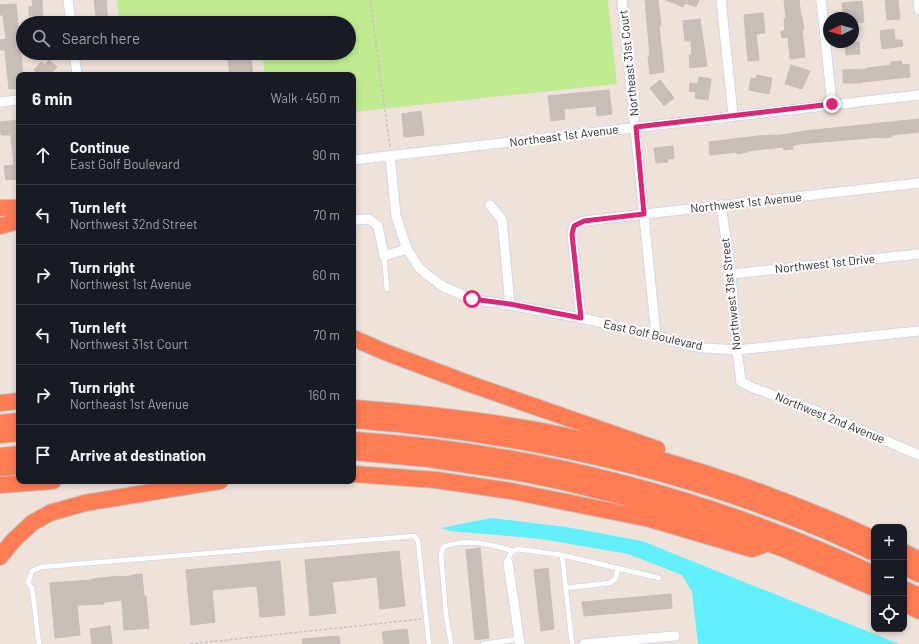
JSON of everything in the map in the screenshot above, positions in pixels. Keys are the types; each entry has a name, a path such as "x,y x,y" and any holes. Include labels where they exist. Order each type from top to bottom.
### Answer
{"highway":[{"path":"0,226 16,222"},
{"path":"356,339 470,384 768,485 817,514"},
{"path":"0,403 16,402"},
{"path":"356,408 455,417 547,432 593,442 729,480 871,537"},
{"path":"356,420 484,434 621,462 681,479 755,503 871,551"},
{"path":"0,423 16,421"},
{"path":"0,435 16,433"},
{"path":"356,440 430,446 476,453 566,469 618,482 656,492 744,520 830,554 871,573"},
{"path":"356,452 429,459 520,473 564,482 652,504 697,518 769,544 825,566 871,587"},
{"path":"0,456 16,454"},
{"path":"0,468 16,466"},
{"path":"356,474 436,480 511,491 650,519 752,549 769,544"},
{"path":"0,485 16,484"},
{"path":"0,557 12,542 32,523 50,512 86,503 202,484"},
{"path":"907,554 919,560"},
{"path":"907,568 919,574"},
{"path":"907,590 919,596"},
{"path":"907,605 919,611"}],"street":[{"path":"68,0 70,16"},
{"name":"Northeast 31st Court","path":"622,0 656,335"},
{"path":"721,0 733,115"},
{"path":"821,0 832,104"},
{"path":"918,0 919,10"},
{"path":"75,60 76,72"},
{"name":"Northeast 1st Avenue","path":"356,160 733,115 919,95"},
{"path":"0,102 16,100"},
{"name":"East Golf Boulevard","path":"390,156 396,216 407,249 420,269 442,286 472,299 510,304 581,318 656,335 686,345 704,348 737,350 919,331"},
{"name":"Northwest 1st Avenue","path":"581,318 572,234 574,226 584,221 919,184"},
{"path":"490,204 502,220 510,304"},
{"name":"Northwest 31st Street","path":"722,206 731,274 737,350 742,382"},
{"path":"356,220 369,219 378,226 384,256 407,249"},
{"name":"Northwest 1st Drive","path":"731,274 919,254"},
{"name":"Northwest 2nd Avenue","path":"742,382 751,387 816,410 919,455"},
{"path":"508,563 519,641"},
{"path":"584,644 675,636"}],"lane":[{"path":"384,256 388,289"},
{"path":"39,644 32,588 28,583 32,571 41,567 416,536 418,541 429,644"},
{"path":"451,644 446,614 441,556 444,547 460,543 484,543 513,551 517,549 562,555 659,578"},
{"path":"508,563 510,554 513,551"},
{"path":"562,555 572,644"},
{"path":"566,588 610,583 616,578 618,568"},
{"path":"482,644 519,641"}],"path":[{"path":"370,0 385,102 390,156"},
{"path":"190,644 426,619"}],"green space":[{"path":"117,0 608,0 617,84 356,112 356,72 265,72 263,60 356,60 356,16 118,16"}],"water":[{"path":"491,518 566,527 642,541 899,644 698,644 692,592 682,575 628,554 541,539 450,531 441,528"}],"building":[{"path":"32,0 42,0 43,16 29,16 29,7 33,6"},
{"path":"94,0 106,0 107,16 96,16"},
{"path":"645,0 658,0 664,72 650,74 648,56 650,56"},
{"path":"666,0 699,0 696,7 685,3 683,7"},
{"path":"784,0 799,0 804,29 802,29 805,57 790,59 788,37 782,38 781,31 785,31 784,19 786,19"},
{"path":"885,0 898,0 900,19 887,20"},
{"path":"862,1 864,22 859,22 859,12 843,12 842,3"},
{"path":"16,4 16,60 22,60 23,72 16,72 16,88 9,89 5,50 0,50 0,40 6,39 3,15 0,15 0,5"},
{"path":"763,13 765,33 756,34 759,60 748,61 744,15"},
{"path":"700,19 707,66 690,68 689,55 692,55 691,41 685,41 683,21"},
{"path":"894,29 895,40 902,40 903,46 882,49 880,31"},
{"path":"859,42 860,54 846,55 845,48 859,48"},
{"path":"49,60 57,67 52,72 37,72 34,70 41,62 45,65"},
{"path":"228,60 251,60 253,72 230,72"},
{"path":"901,61 902,65 909,64 910,77 862,83 843,83 843,70 868,69 867,68 891,65 891,62"},
{"path":"791,65 810,71 802,89 785,84"},
{"path":"757,75 772,78 769,94 749,90 751,78 756,79"},
{"path":"699,77 711,79 708,100 695,98 696,92 689,91 690,83 698,84"},
{"path":"660,80 674,98 664,106 650,88"},
{"path":"609,90 612,114 597,116 596,106 564,109 565,119 551,121 548,96"},
{"path":"421,111 424,135 404,137 402,114"},
{"path":"919,119 919,132 892,135 892,137 799,144 792,146 793,149 784,150 783,147 748,151 737,154 737,152 710,155 709,142 758,136 776,136 805,131"},
{"path":"16,120 16,179 6,180 4,166 14,165 11,135 1,135 0,122"},
{"path":"673,146 674,158 668,159 668,162 656,163 654,148"},
{"path":"480,548 489,638 475,640 466,550"},
{"path":"399,551 405,606 380,609 377,577 332,582 336,613 310,616 305,560"},
{"path":"280,561 285,615 260,617 257,586 212,590 215,622 191,625 186,570"},
{"path":"548,568 554,629 541,631 534,570"},
{"path":"142,574 149,628 124,630 122,600 104,602 104,604 77,605 80,635 55,638 50,583"},
{"path":"671,594 672,608 584,616 582,602"},
{"path":"110,626 112,644 92,644 90,629"},
{"path":"407,629 409,644 384,644 382,632"},
{"path":"339,636 340,644 303,644 302,639"}],"route":[{"path":"472,299 510,304 581,318 572,234 574,226 584,221 644,214 636,127 736,114 832,104"}]}
